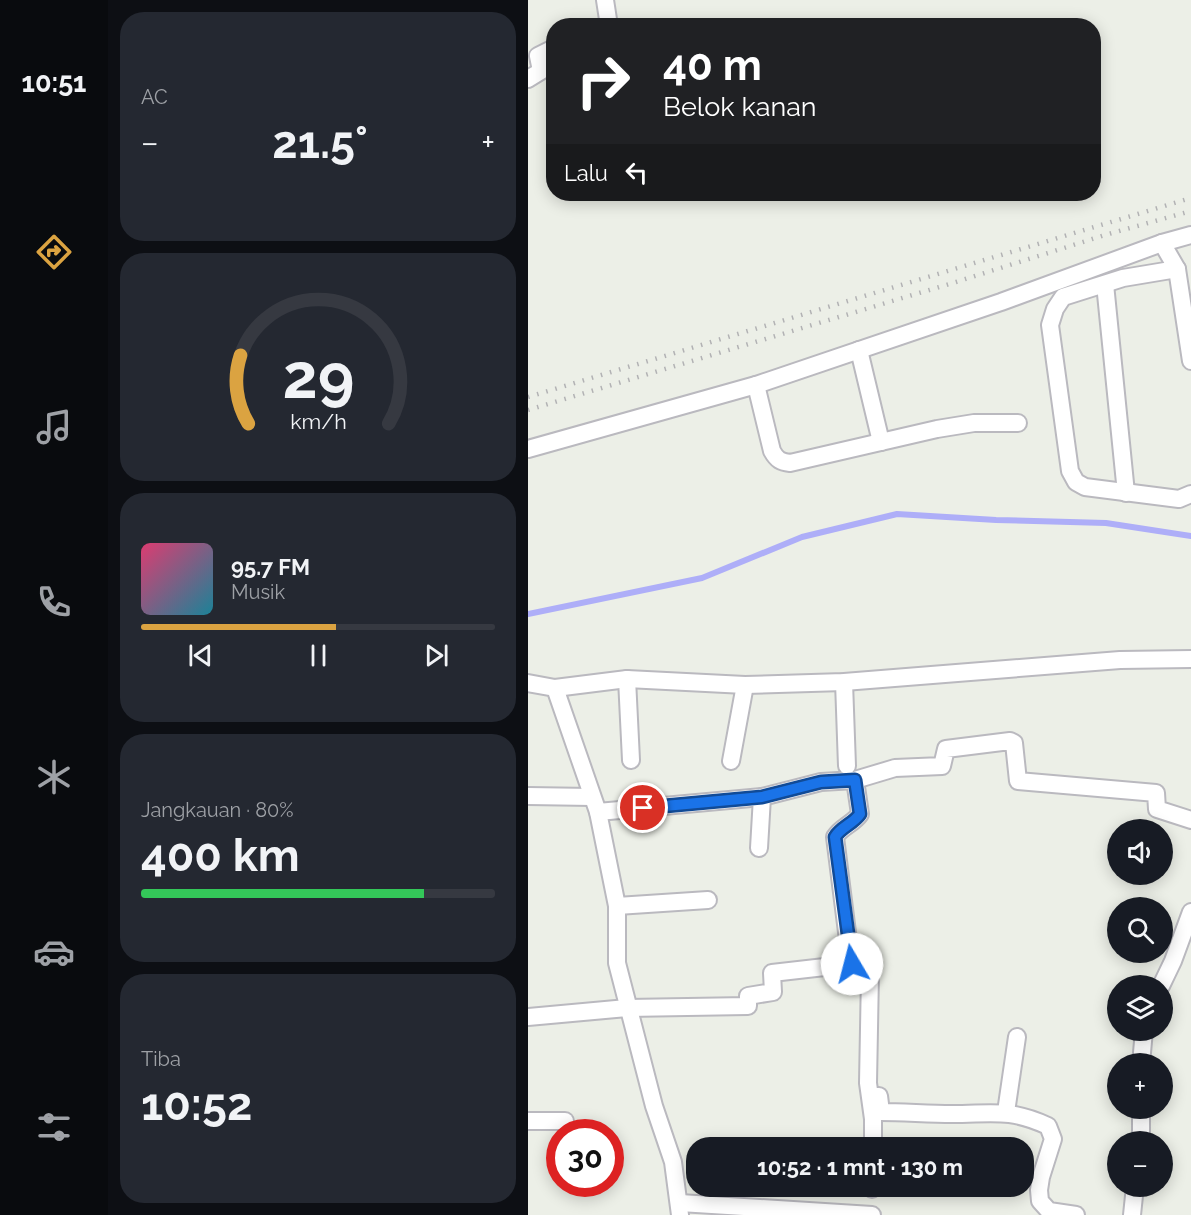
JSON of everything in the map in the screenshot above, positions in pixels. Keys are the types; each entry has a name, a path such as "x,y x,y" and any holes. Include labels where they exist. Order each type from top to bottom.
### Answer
{"street":[{"path":"605,0 608,18"},
{"path":"528,79 541,71 538,56 546,52"},
{"path":"528,449 756,385 1001,303 1162,243 1191,235"},
{"path":"1162,243 1177,269 1191,361"},
{"path":"1177,269 1123,278 1063,297 1055,309 1050,325 1070,471 1076,482 1085,487 1179,499 1191,494"},
{"path":"1105,284 1126,493"},
{"path":"859,350 881,442"},
{"path":"756,385 772,451 782,462 790,463 974,423 1018,423"},
{"path":"528,683 555,688 627,679 745,685 844,682 1120,660 1191,659"},
{"path":"627,679 631,760"},
{"path":"844,682 851,773 860,814 855,822 840,830 835,837 852,964"},
{"path":"731,761 745,685"},
{"path":"555,688 595,804 617,906 616,963 654,1106 673,1162 680,1209 774,1210 872,1215"},
{"path":"528,796 595,804 762,797 851,773 942,766 946,749 1010,741 1014,742 1018,781 1156,793 1157,809 1191,820"},
{"path":"759,848 762,797"},
{"path":"617,906 708,900"},
{"path":"1166,975 1191,912"},
{"path":"528,1017 627,1008 748,1006 748,996 773,992 772,973 852,964 869,967 868,1095 873,1119 873,1137"},
{"path":"1006,1112 1017,1037"},
{"path":"868,1095 879,1096 881,1112 951,1114 1006,1112 1048,1126 1053,1139 1041,1177 1040,1201 1049,1211 1076,1215"},
{"path":"528,1121 546,1121"},
{"path":"1132,1215 1134,1197"}],"waterway":[{"path":"528,614 702,578 802,537 897,514 1106,523 1191,536"}],"railway":[{"path":"528,397 1191,198"},
{"path":"528,410 1191,211"}],"route":[{"path":"643,808 762,797 821,782 855,780 860,814 855,822 840,830 835,837 852,964"}]}
